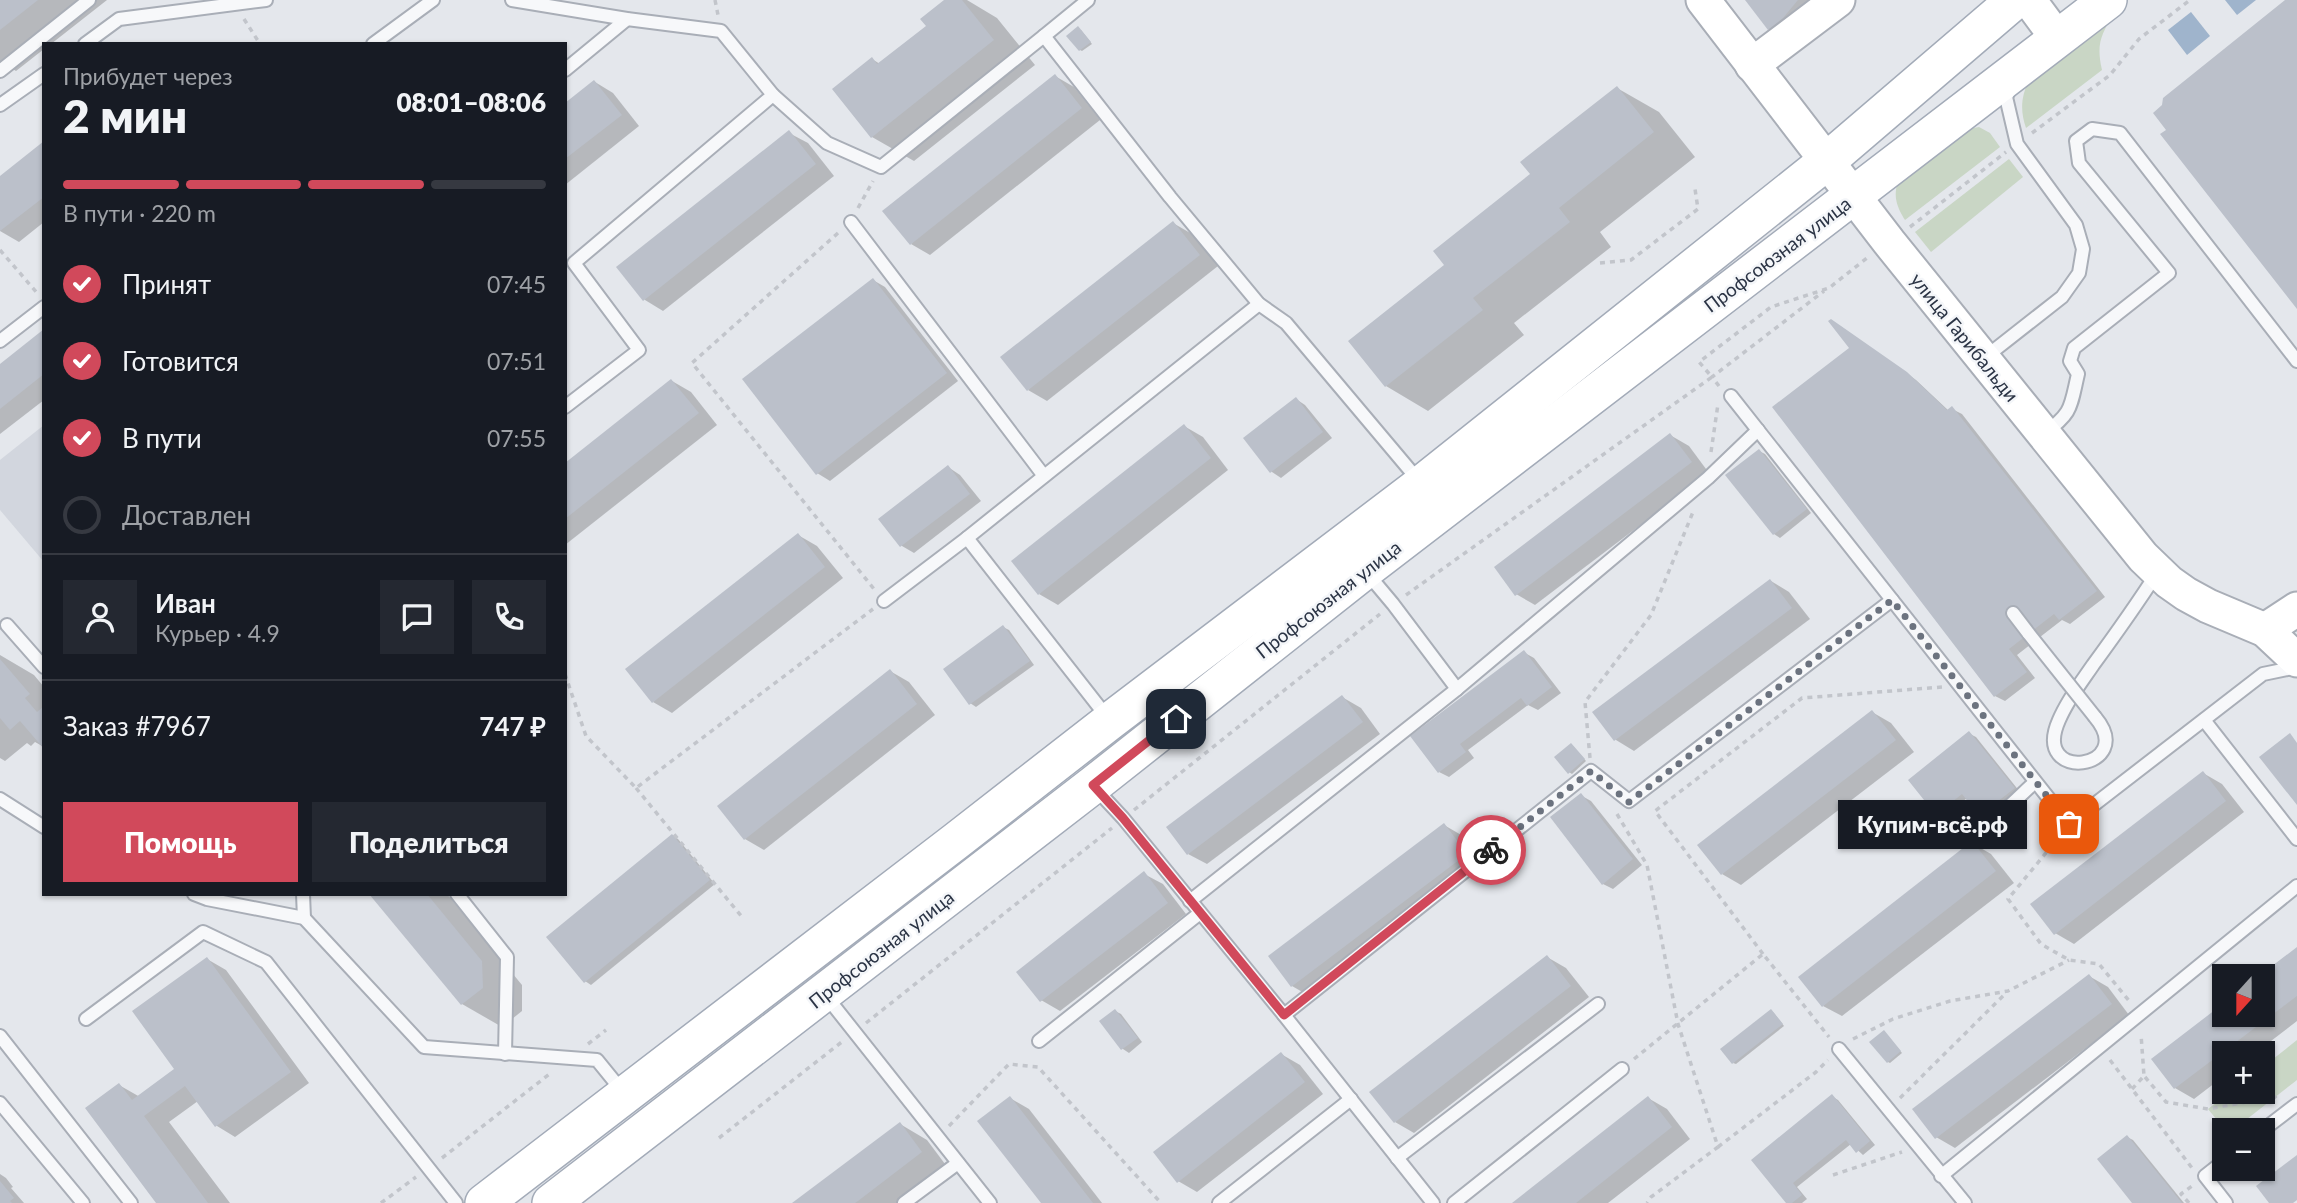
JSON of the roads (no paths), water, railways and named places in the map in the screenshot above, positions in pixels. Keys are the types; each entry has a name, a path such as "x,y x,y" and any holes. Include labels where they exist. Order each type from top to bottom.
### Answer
{"main road":[{"name":"Профсоюзная улица","path":"484,1203 1422,484 1827,161 2015,0"},
{"name":"Профсоюзная улица","path":"551,1203 1093,785 1364,570 2108,0"}],"street":[{"name":"улица Гарибальди","path":"1703,0 1889,242 2143,557 2186,594 2265,630 2297,660"},
{"path":"1752,65 1838,0"},
{"path":"2029,0 2058,39"},
{"path":"2265,630 2297,609"}],"lane":[{"path":"0,71 89,0"},
{"path":"88,42 119,19 266,0"},
{"path":"376,42 433,0"},
{"path":"512,0 721,31 773,95 827,143 881,167 1087,0"},
{"path":"567,68 627,19"},
{"path":"1044,36 1170,197 1259,304 1286,323 1422,484"},
{"path":"1983,359 2062,297 2079,273 2083,249 2076,225 2017,144 2006,97 2020,67"},
{"path":"0,105 42,75"},
{"path":"567,405 639,350 573,263 773,95"},
{"path":"2044,435 2066,418 2077,374 2070,361 2074,348 2169,273 2079,163 2076,141 2092,129 2120,133 2297,361"},
{"path":"850,222 1044,476"},
{"path":"884,601 967,538 1259,304"},
{"path":"0,341 42,309"},
{"path":"1731,396 2069,824 2263,674 2297,667"},
{"path":"1190,901 1457,688 1708,478 1758,430"},
{"path":"967,538 1110,721"},
{"path":"1364,570 1457,688"},
{"path":"2012,613 2101,724 2105,732 2104,747 2090,762 2071,762 2059,753 2055,745 2055,728 2072,693 2134,608 2158,572"},
{"path":"1284,1015 1591,771 1629,802 1892,600"},
{"path":"7,625 42,665"},
{"path":"2204,720 2297,839"},
{"path":"1926,839 1941,828 1980,825 1990,821 2035,783"},
{"path":"1093,785 1284,1015 1433,1203"},
{"path":"0,799 42,826"},
{"path":"1941,1176 2297,886"},
{"path":"199,896 304,918 424,1047 572,1056 597,1060 625,1094"},
{"path":"303,896 304,918"},
{"path":"459,896 507,957 505,1054"},
{"path":"1039,1041 1200,913"},
{"path":"86,1019 202,932 266,962 456,1203"},
{"path":"823,993 990,1203"},
{"path":"1397,1158 1598,1004"},
{"path":"0,1036 131,1203"},
{"path":"1839,1049 1965,1203"},
{"path":"1454,1203 1622,1069"},
{"path":"1219,1203 1351,1099"},
{"path":"0,1103 83,1203"},
{"path":"2275,1120 2292,1107"},
{"path":"904,1203 958,1163"},
{"path":"2212,1170 2203,1177 2226,1203"}],"water":[{"path":"2225,0 2256,0 2237,15"},
{"path":"2191,12 2210,36 2187,55 2168,30"}],"place":[{"name":"Купим-всё.рф","path":"2069,824"}]}
